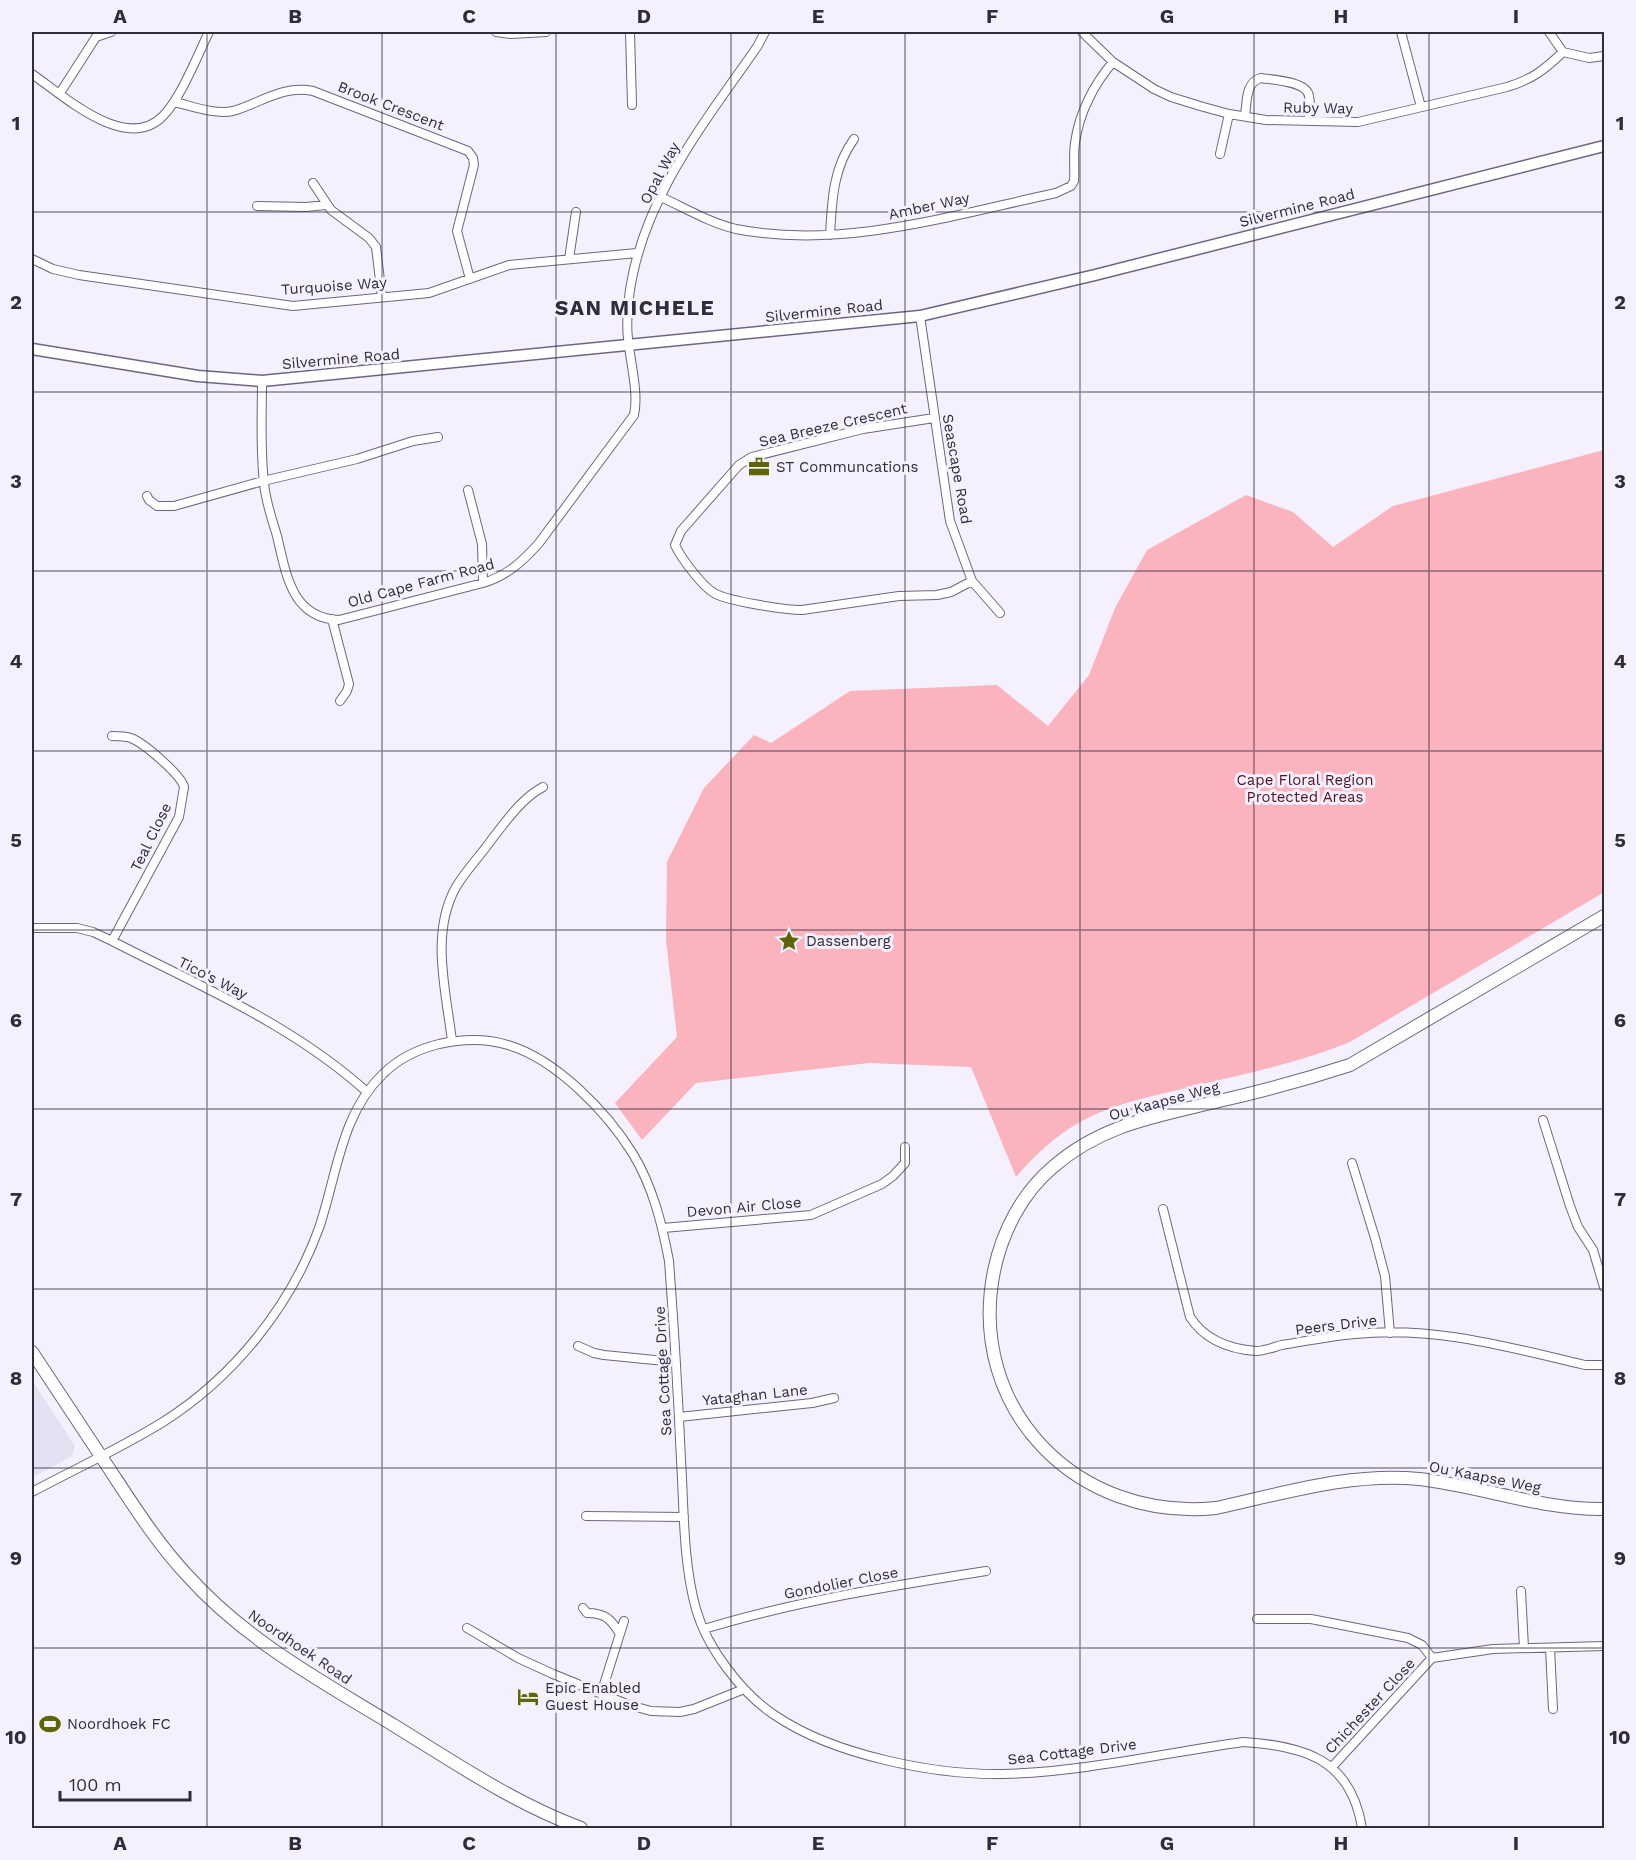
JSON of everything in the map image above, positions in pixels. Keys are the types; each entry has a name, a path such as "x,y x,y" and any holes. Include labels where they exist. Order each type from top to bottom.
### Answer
{"main road":[{"name":"Ou Kaapse Weg","path":"1605,916 1350,1065 1308,1079 1137,1121 1102,1134 1082,1145 1038,1182 1014,1217 1000,1250 991,1288 990,1309 993,1348 1003,1384 1021,1419 1046,1452 1078,1477 1110,1494 1160,1508 1197,1510 1343,1482 1394,1478 1420,1479 1567,1507 1605,1509"},
{"name":"Noordhoek Road","path":"32,1352 168,1554 207,1597 253,1636 308,1674 525,1805 581,1828"}],"street":[{"path":"60,93 94,34 111,32"},
{"path":"32,74 94,117 119,127 144,128 163,117 174,102 209,32"},
{"path":"496,32 519,34 546,32"},
{"path":"630,32 632,105"},
{"name":"Opal Way","path":"629,346 627,318 629,296 638,253 661,197 696,134 758,47 765,32"},
{"name":"Ruby Way","path":"1082,32 1113,62 1167,95 1229,114 1284,121 1358,122 1527,81 1537,76 1563,52"},
{"path":"1401,32 1421,107"},
{"path":"1549,32 1563,52 1589,58 1605,56"},
{"name":"Amber Way","path":"661,197 735,228 805,236 870,232 1056,193 1071,186 1075,175 1075,141 1085,107 1099,80 1113,62"},
{"path":"1245,116 1249,87 1256,79 1261,78 1304,87 1310,96 1309,120"},
{"name":"Brook Crescent","path":"174,102 227,112 288,90 303,89 468,151 473,158 474,165 457,231 470,279"},
{"path":"1220,154 1229,114"},
{"path":"830,235 836,176 846,150 854,139"},
{"name":"Silvermine Road","path":"32,349 198,376 261,381 629,346 920,315 1095,275 1605,146"},
{"path":"313,183 326,205 369,238 376,247 382,297"},
{"path":"257,206 326,205"},
{"path":"569,259 576,212"},
{"name":"Turquoise Way","path":"32,259 53,269 79,276 293,306 429,293 509,265 638,253"},
{"name":"Seascape Road","path":"920,315 950,521 972,580 1000,613"},
{"name":"Old Cape Farm Road","path":"261,381 263,481 290,586 310,611 332,620 353,617 483,583 503,575 524,561 629,424 636,409 629,346"},
{"name":"Sea Breeze Crescent","path":"934,418 863,429 746,459 681,531 675,545 705,585 716,595 786,610 937,595 951,592 972,580"},
{"path":"147,496 157,506 166,507 357,459 413,441 438,437"},
{"path":"468,490 482,544 483,583"},
{"path":"332,620 349,684 340,701"},
{"name":"Teal Close","path":"112,941 179,817 184,787 177,775 140,742 116,736"},
{"path":"452,1041 441,946 451,899 460,881 504,824 528,796 543,787"},
{"name":"Tico's Way","path":"32,928 77,928 93,932 112,941 293,1035 344,1071 367,1092"},
{"name":"Sea Cottage Drive","path":"32,1492 101,1456 185,1407 211,1386 265,1327 290,1288 318,1230 350,1120 367,1092 395,1064 430,1046 452,1041 476,1040 508,1045 545,1063 603,1113 633,1154 652,1193 663,1228 669,1261 684,1516 692,1591 696,1611 704,1629 722,1660 744,1689 776,1717 813,1737 885,1760 959,1772 1001,1774 1045,1772 1243,1742 1276,1744 1299,1750 1332,1767 1354,1796 1359,1808 1362,1828"},
{"path":"1543,1120 1570,1206 1578,1227 1593,1250 1605,1287"},
{"name":"Devon Air Close","path":"663,1228 811,1215 850,1199 893,1176 905,1163 905,1147"},
{"path":"1352,1163 1385,1276 1390,1332"},
{"name":"Peers Drive","path":"1163,1209 1190,1317 1196,1327 1220,1344 1258,1351 1356,1334 1390,1332 1440,1334 1585,1365 1605,1365"},
{"path":"578,1346 604,1355 675,1362"},
{"name":"Yataghan Lane","path":"679,1417 812,1403 834,1398"},
{"path":"586,1516 684,1516"},
{"name":"Gondolier Close","path":"704,1629 750,1615 858,1591 986,1571"},
{"path":"1521,1591 1524,1648"},
{"path":"583,1608 587,1613 608,1617 620,1634"},
{"path":"1257,1619 1311,1619 1408,1638 1422,1645 1432,1658"},
{"path":"601,1694 624,1622"},
{"path":"467,1628 518,1658 601,1694 651,1711 680,1712 694,1709 744,1689"},
{"name":"Chichester Close","path":"1332,1767 1432,1658 1493,1649 1605,1646"},
{"path":"1550,1648 1553,1708"}],"shaded area":[{"path":"32,1380 75,1446 72,1456 32,1478"}],"green space":[{"name":"Cape Floral Region Protected Areas","path":"1604,450 1604,892 1601,894 1350,1042 1288,1063 1144,1098 1106,1110 1063,1133 1038,1153 1016,1177 971,1067 869,1063 696,1083 642,1140 615,1103 677,1037 666,940 667,862 704,788 754,735 771,743 850,691 997,685 1048,726 1089,675 1115,608 1147,550 1246,495 1293,512 1333,547 1393,506"}],"place":[{"name":"ST Communcations","path":"759,467"},
{"name":"Dassenberg","path":"789,941"},
{"name":"Epic Enabled Guest House","path":"528,1697"},
{"name":"Noordhoek FC","path":"50,1724"}],"district":[{"name":"SAN MICHELE","path":"635,307"}]}
